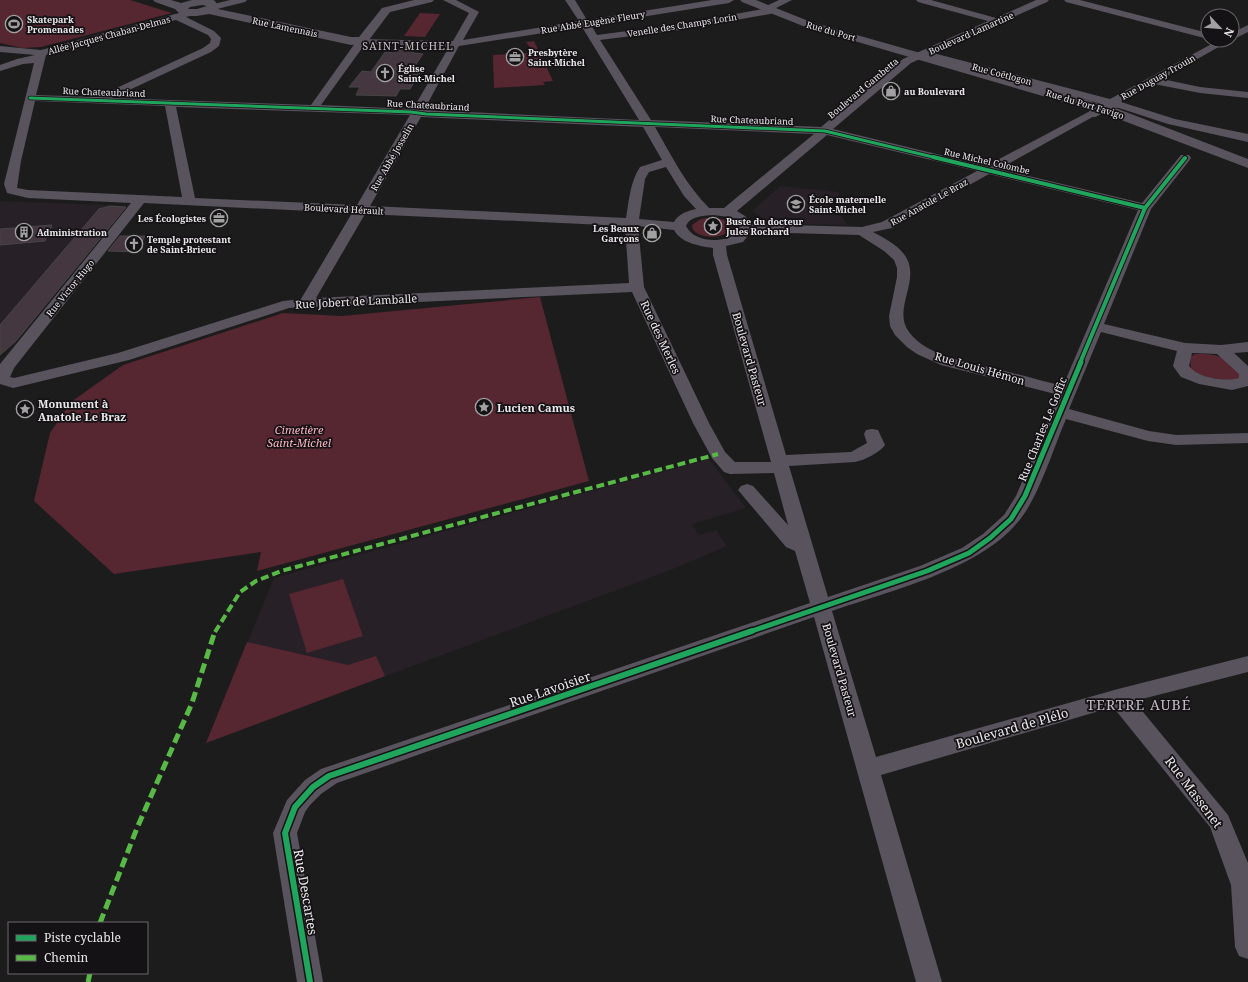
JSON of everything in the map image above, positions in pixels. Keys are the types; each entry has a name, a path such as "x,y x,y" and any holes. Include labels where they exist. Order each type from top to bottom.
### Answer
{"street":[{"name":"Allée Jacques Chaban-Delmas","path":"0,68 195,7 240,0"},
{"path":"314,108 386,10 428,0"},
{"name":"Rue Abbé Josselin","path":"305,304 414,120 417,112 474,12 448,0"},
{"path":"570,0 647,123 669,162 698,205 705,211"},
{"name":"Rue Abbé Eugène Fleury","path":"362,41 456,44 730,0"},
{"name":"Rue du Port","path":"746,0 807,24 919,56"},
{"name":"Venelle des Champs Lorin","path":"593,38 680,27 769,10 787,0"},
{"path":"921,0 997,21"},
{"name":"Boulevard Lamartine","path":"919,56 1044,0"},
{"path":"1070,0 1200,34"},
{"name":"Rue Lamennais","path":"161,1 351,41 362,41"},
{"path":"99,99 207,50 215,44 216,38 211,33 195,7"},
{"name":"Rue Duguay Trouin","path":"1094,112 1210,48"},
{"path":"0,49 40,56 10,184 6,192"},
{"name":"Rue Coëtlogon","path":"919,56 930,55 1172,122 1248,138"},
{"name":"Boulevard Gambetta","path":"727,213 907,61 919,56"},
{"name":"Rue du Port Favigo","path":"919,56 1114,112 1248,164"},
{"path":"1152,80 1202,92 1248,95"},
{"name":"Rue Chateaubriand","path":"30,98 99,99 417,112 825,131"},
{"path":"170,103 190,202"},
{"name":"Rue Anatole Le Braz","path":"747,228 862,231 887,225 1094,112"},
{"name":"Rue Michel Colombe","path":"825,131 1145,208"},
{"name":"Rue Charles Le Goffic","path":"822,607 927,572 969,553 990,538 1011,518 1025,496 1145,208 1185,158"},
{"path":"2,164 15,161"},
{"name":"Rue des Merles","path":"669,162 644,170 640,174 631,230 637,287 701,423 718,454 730,468 780,464"},
{"name":"Boulevard Hérault","path":"6,192 142,200 632,222 679,226"},
{"name":"Rue Victor Hugo","path":"7,380 6,367 142,200"},
{"path":"705,211 727,213 742,219 747,228 744,235 739,238 719,243 709,243 690,239 680,231 679,226 681,221 686,216 705,211"},
{"name":"Rue Louis Hémon","path":"862,231 892,251 901,260 904,271 895,319 903,335 920,349 960,364 1068,392"},
{"name":"Boulevard Pasteur","path":"719,243 720,255 929,982"},
{"name":"Rue Jobert de Lamballe","path":"7,380 123,357 288,304 637,287"},
{"path":"1095,326 1185,348 1221,350 1248,347"},
{"path":"1185,348 1182,366 1187,374 1205,381 1232,385 1247,381 1247,373 1221,350"},
{"path":"1060,412 1148,436 1176,440 1248,438"},
{"path":"780,464 856,457 876,445 872,434"},
{"path":"747,490 793,542 804,547"},
{"name":"Rue Lavoisier","path":"295,807 313,787 329,776 822,607"},
{"name":"Boulevard de Plélo","path":"868,769 1118,697 1248,664"},
{"name":"Rue Massenet","path":"1118,697 1220,822 1246,885 1248,947"},
{"name":"Rue Descartes","path":"295,807 286,833 310,982"}],"shaded area":[{"name":"École maternelle Saint-Michel","path":"780,186 839,192 838,197 840,197 824,212 842,216 847,225 765,223 760,216 752,211"},
{"path":"0,201 120,206 123,210 13,345 0,353"},
{"path":"709,459 746,508 692,524 699,535 716,530 727,546 673,569 206,743 274,578"}],"green space":[{"path":"0,0 130,0 172,13 41,47 22,48 0,43"},
{"path":"420,13 440,14 425,37 404,36"},
{"path":"534,41 553,81 543,82 545,85 494,88 493,55 530,53 531,49 526,42"},
{"path":"705,218 725,220 732,228 729,232 723,235 710,237 703,236 693,230 692,225"},
{"name":"Cimetière Saint-Michel","path":"540,297 589,481 257,571 261,552 114,574 34,501 50,433 71,402 123,365 283,313 342,316"},
{"path":"1195,354 1220,357 1240,373 1239,379 1227,380 1214,378 1196,372 1191,369 1190,357"},
{"path":"343,579 363,636 307,653 289,594"},
{"path":"247,642 348,665 376,656 385,676 206,743"}],"building":[{"name":"Église Saint-Michel","path":"397,49 416,49 413,53 423,54 410,73 420,73 410,89 400,89 396,96 356,95 360,87 349,87 362,71 371,72 385,52 394,53"},
{"path":"110,206 126,207 16,341 0,355 0,325 99,209"},
{"name":"Administration","path":"52,225 45,241 0,245 0,229"},
{"name":"Temple protestant de Saint-Brieuc","path":"120,236 145,236 137,252 108,251"}],"marked path":[{"path":"100,922 137,828 192,703 216,629 240,592 256,581 281,571 718,454"},
{"path":"88,982 90,974"}],"cycle path":[{"path":"30,98 411,112 426,114 825,131 1145,208"},
{"path":"310,982 285,833 295,807 313,787 329,776 927,571 969,553 990,538 1011,519 1025,496 1145,208 1185,158"}],"place":[{"name":"Skatepark Promenades","path":"14,24"},
{"name":"Presbytère Saint-Michel","path":"515,57"},
{"name":"Église Saint-Michel","path":"385,73"},
{"name":"au Boulevard","path":"891,91"},
{"name":"École maternelle Saint-Michel","path":"796,204"},
{"name":"Les Écologistes","path":"219,218"},
{"name":"Buste du docteur Jules Rochard","path":"713,226"},
{"name":"Administration","path":"24,232"},
{"name":"Les Beaux Garçons","path":"652,233"},
{"name":"Temple protestant de Saint-Brieuc","path":"134,244"},
{"name":"Lucien Camus","path":"484,407"},
{"name":"Monument à Anatole Le Braz","path":"25,409"}],"district":[{"name":"SAINT-MICHEL","path":"408,45"},
{"name":"TERTRE AUBÉ","path":"1139,704"}]}
